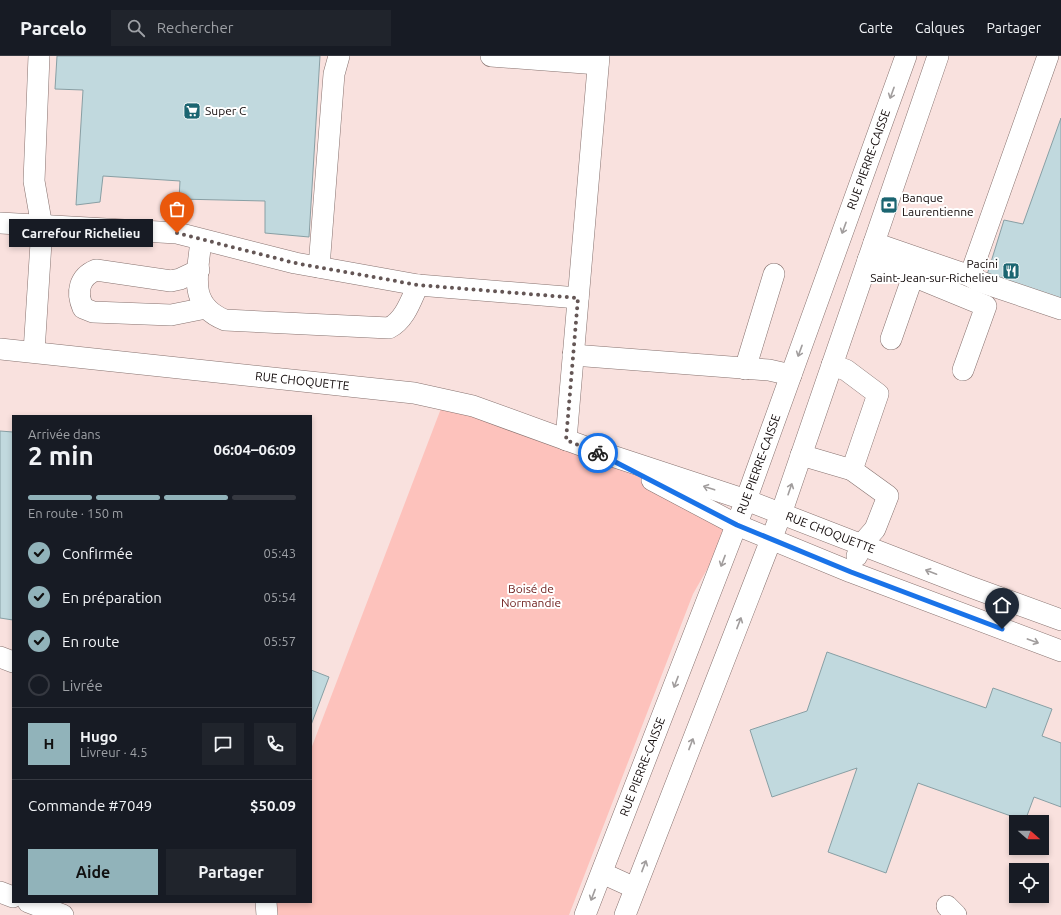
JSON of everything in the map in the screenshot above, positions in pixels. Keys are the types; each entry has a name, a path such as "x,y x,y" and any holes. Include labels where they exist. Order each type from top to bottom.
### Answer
{"street":[{"path":"34,352 42,227 34,181 39,56"},
{"path":"319,267 334,74 339,56"},
{"path":"491,56 598,60 566,440"},
{"name":"RUE PIERRE-CAISSE","path":"586,915 737,525 906,56"},
{"path":"625,915 781,514 938,56"},
{"path":"970,276 1048,56"},
{"path":"0,223 42,227 177,233 201,240 319,267 418,285 578,298"},
{"path":"201,240 197,292 206,308 214,315 225,320 389,328 396,325 406,312 418,285"},
{"path":"871,251 913,276 986,306 963,370"},
{"path":"871,251 970,276 978,281 1061,309"},
{"path":"198,270 180,280 171,281 96,270 87,274 81,283 79,297 83,308 94,312 171,315 206,308"},
{"path":"745,369 774,274"},
{"path":"891,339 913,276"},
{"name":"RUE CHOQUETTE","path":"0,348 414,393 473,406 596,452 746,500 968,586 1061,620"},
{"path":"573,355 769,370 791,375"},
{"path":"832,365 846,370 878,394 852,470"},
{"name":"RUE CHOQUETTE","path":"596,452 737,525 772,538 851,572 1061,651"},
{"path":"801,455 852,470 888,496 875,530 861,545 851,572"},
{"path":"957,613 968,586"},
{"path":"0,657 12,662"},
{"path":"602,873 636,888"},
{"path":"0,892 12,897"},
{"path":"31,903 63,915"},
{"path":"266,903 267,915"}],"green space":[{"name":"Boisé de Normandie","path":"445,398 624,463 734,522 693,594 569,915 272,915 271,903 312,903 312,746"}],"building":[{"path":"57,56 320,56 309,237 265,233 265,201 179,199 180,181 103,176 100,202 76,205 83,90 55,89"},
{"path":"1061,118 1061,300 987,275 1004,220 1023,224"},
{"path":"0,431 12,432 12,620 0,618"},
{"path":"827,652 986,708 993,688 1052,709 1042,736 1061,743 1061,807 1034,797 1027,815 1009,815 918,783 886,873 828,852 857,768 772,797 750,730 807,711"},
{"path":"312,670 329,677 312,722"}],"way so far":[{"path":"177,233 295,263 418,285 578,298 566,440 598,453"}],"place":[{"name":"Super C","path":"192,111"},
{"name":"Banque Laurentienne","path":"889,205"},
{"name":"Carrefour Richelieu","path":"177,233"},
{"name":"Pacini Saint-Jean-sur-Richelieu","path":"1011,271"}],"route":[{"path":"598,453 737,525 772,538 851,572 1002,629"}]}
